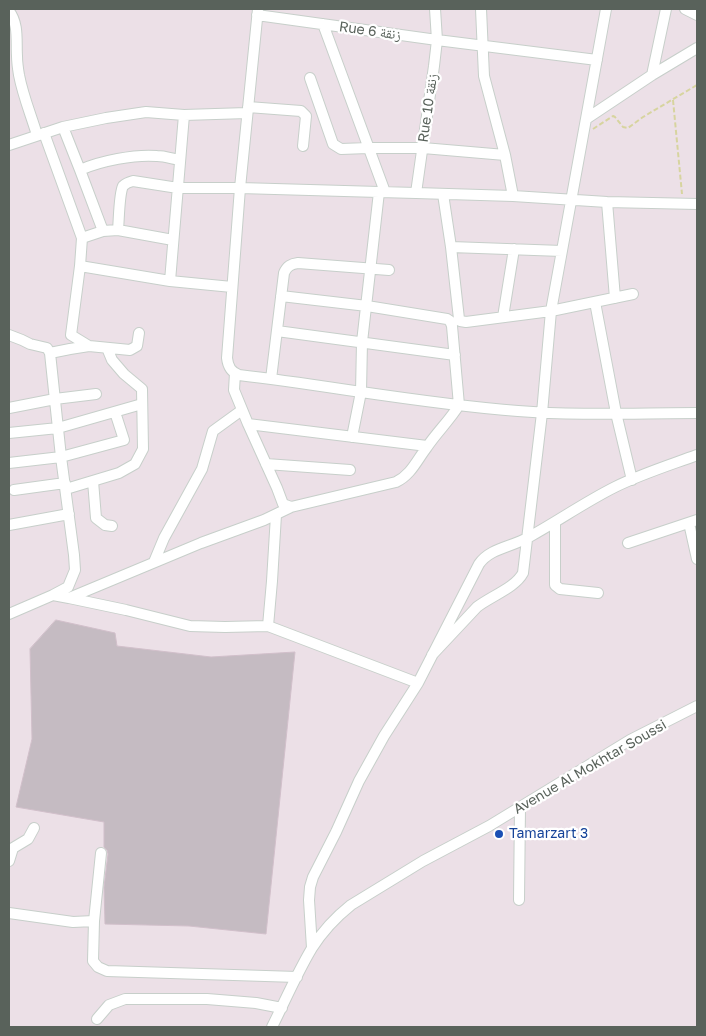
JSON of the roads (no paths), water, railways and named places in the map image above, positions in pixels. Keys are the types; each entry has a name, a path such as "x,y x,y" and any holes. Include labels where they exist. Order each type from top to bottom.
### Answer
{"street":[{"name":"Rue 10 زنقة","path":"416,193 437,40 434,9"},
{"path":"481,9 484,76 505,155 513,196"},
{"path":"432,655 481,604 520,579 523,573 542,413 551,311 606,9"},
{"path":"652,75 666,9"},
{"path":"685,9 697,15"},
{"path":"9,11 16,29 16,58 22,90 82,238 71,335 89,346"},
{"name":"Rue 6 زنقة","path":"257,12 322,24 597,60"},
{"path":"257,12 240,188 227,358 229,367 235,373 459,405 542,413 697,413"},
{"path":"322,24 368,148 382,192 362,342 361,392 352,437"},
{"path":"586,119 652,75 697,48"},
{"path":"310,78 333,144 341,149 423,148 505,155"},
{"path":"9,145 63,127 146,112 184,115 248,110 301,112 306,116 303,146"},
{"path":"170,281 184,115"},
{"path":"63,127 103,231"},
{"path":"80,170 92,165 136,157 157,156 180,160"},
{"path":"118,230 121,192 125,184 134,181 178,188 416,193 513,196 607,202 697,204"},
{"path":"442,194 451,247 458,319 460,321 466,322 551,311 633,294"},
{"path":"607,202 615,298"},
{"path":"82,238 103,231 118,230 173,240"},
{"path":"451,247 562,250"},
{"path":"503,317 514,249"},
{"path":"271,379 284,272 290,264 389,270"},
{"path":"80,266 170,281 232,287"},
{"path":"69,598 291,508 403,479 410,473 427,446 454,414 459,405 450,321 367,306 281,296"},
{"path":"595,302 616,413 632,480"},
{"path":"277,331 455,355"},
{"path":"50,353 89,346 130,350 137,346 139,333"},
{"path":"9,335 30,344 48,348 50,353 75,570 68,587 52,596 9,614"},
{"path":"14,490 65,486 93,481 119,473 135,464 143,450 142,389 124,374 112,360 107,348"},
{"path":"235,373 234,390 242,410 277,488 282,504 291,508"},
{"path":"9,408 55,399 96,394"},
{"path":"9,433 58,428 142,404"},
{"path":"154,562 164,538 202,469 213,432 242,410"},
{"path":"115,412 124,440"},
{"path":"248,424 427,446"},
{"path":"9,463 61,457 143,435"},
{"path":"312,948 309,900 313,877 359,781 384,736 418,682 483,558 526,539 614,488 697,455"},
{"path":"266,464 350,470"},
{"path":"93,481 96,518 105,525 112,526"},
{"path":"9,524 69,514"},
{"path":"268,626 276,515"},
{"path":"556,522 555,585 560,589 598,593"},
{"path":"628,544 693,522 697,559"},
{"path":"52,596 69,598 190,626 268,626 418,682"},
{"name":"Avenue Al Mokhtar Soussi","path":"272,1027 312,948 325,930 351,905 423,861 489,826 630,740 697,706"},
{"path":"519,900 520,807"},
{"path":"9,862 13,848 28,839 34,828"},
{"path":"101,853 94,921 93,961 98,967 107,971 297,977"},
{"path":"9,913 73,922 94,921"},
{"path":"97,1019 109,1005 125,999 207,999 256,1003 282,1008"}],"place":[{"name":"Tamarzart 3","path":"499,834"}]}
